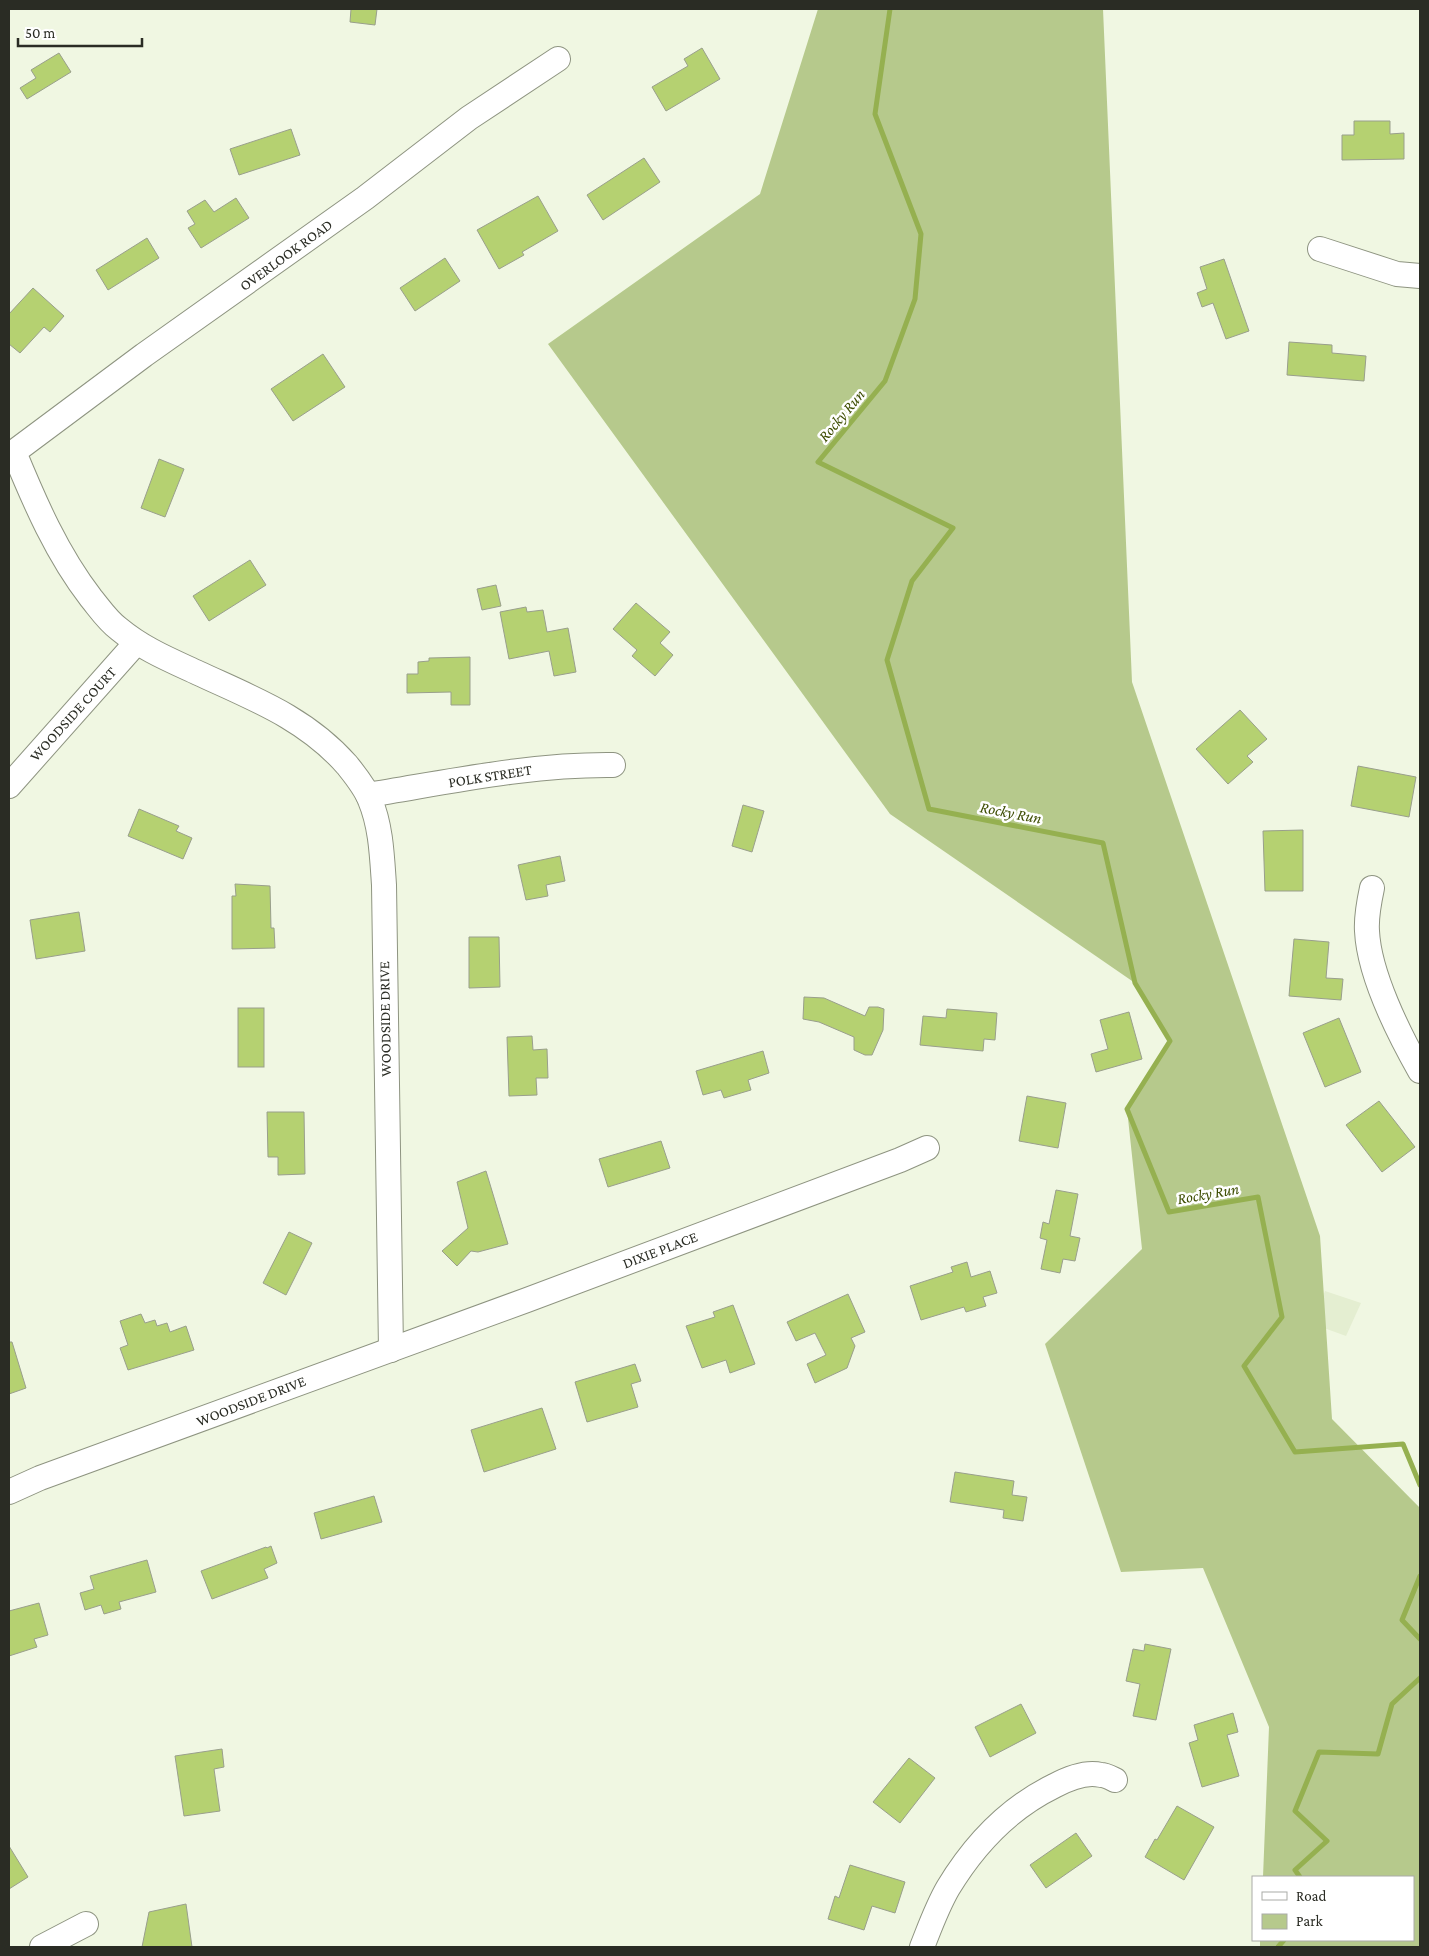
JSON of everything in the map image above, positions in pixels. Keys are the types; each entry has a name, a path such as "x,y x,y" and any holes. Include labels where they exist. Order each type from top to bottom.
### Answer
{"street":[{"name":"OVERLOOK ROAD","path":"14,452 144,355 365,198 469,118 558,59"},
{"path":"1320,250 1397,274 1420,276"},
{"name":"WOODSIDE DRIVE","path":"9,1492 40,1478 391,1350 384,885 378,825 368,795 354,774 334,751 300,723 274,708 156,655 136,643 117,628 80,584 56,546 14,452"},
{"name":"WOODSIDE COURT","path":"9,786 136,643"},
{"name":"POLK STREET","path":"368,795 539,769 576,765 613,765"},
{"path":"1372,888 1367,930 1370,952 1385,998 1401,1036 1420,1071"},
{"name":"DIXIE PLACE","path":"391,1350 900,1160 927,1148"},
{"path":"922,1947 933,1917 948,1888 968,1859 1004,1818 1039,1793 1065,1780 1082,1775 1101,1774 1116,1780"},
{"path":"42,1947 86,1924"}],"shaded area":[{"path":"1325,1291 1361,1303 1346,1336 1313,1324"}],"green space":[{"path":"818,9 1103,9 1132,682 1320,1236 1332,1419 1420,1508 1420,1947 1260,1947 1260,1941 1414,1941 1414,1876 1263,1876 1269,1727 1203,1568 1121,1572 1045,1344 1142,1249 1127,1109 1170,1041 1135,983 890,814 548,344 760,194"}],"building":[{"path":"351,9 377,9 375,25 350,22"},
{"path":"702,48 720,79 666,111 652,87 688,66 684,59"},
{"path":"59,53 71,72 27,99 20,88 36,78 31,70"},
{"path":"1354,121 1390,121 1390,134 1404,133 1404,159 1342,160 1342,135 1354,135"},
{"path":"291,129 300,155 239,175 230,149"},
{"path":"644,158 660,182 603,220 587,195"},
{"path":"538,196 558,231 522,252 524,255 499,269 477,230"},
{"path":"236,198 249,218 201,248 188,228 195,224 187,211 205,200 214,212"},
{"path":"147,238 159,258 108,290 96,270"},
{"path":"445,258 460,281 415,311 400,288"},
{"path":"1224,259 1249,331 1226,339 1213,303 1202,307 1197,293 1207,289 1200,267"},
{"path":"33,288 64,316 50,332 44,327 20,353 9,344 9,314"},
{"path":"1289,342 1332,345 1332,353 1366,356 1364,381 1287,375"},
{"path":"323,354 345,387 293,421 271,389"},
{"path":"159,459 184,469 165,517 141,508"},
{"path":"250,560 266,585 209,621 193,596"},
{"path":"496,585 501,606 482,610 477,589"},
{"path":"636,603 670,632 660,643 673,655 655,676 632,656 637,650 613,629"},
{"path":"526,607 527,612 543,610 547,632 568,628 576,672 554,676 549,651 509,659 500,612"},
{"path":"470,657 470,705 451,705 451,692 407,693 407,674 418,674 418,662 429,661 429,658"},
{"path":"1240,710 1267,739 1247,756 1253,762 1228,784 1196,749"},
{"path":"1358,766 1416,777 1409,817 1351,806"},
{"path":"743,805 764,811 752,852 732,846"},
{"path":"139,809 179,826 176,831 192,838 183,859 128,836"},
{"path":"1303,830 1303,891 1265,891 1263,831"},
{"path":"560,856 565,881 546,885 548,896 526,900 518,865"},
{"path":"235,884 270,886 271,928 274,928 275,948 232,949 232,896 236,896"},
{"path":"79,912 85,951 36,959 30,920"},
{"path":"469,937 499,937 500,987 469,988"},
{"path":"1294,939 1329,942 1326,978 1343,979 1341,1000 1289,996"},
{"path":"804,997 824,998 865,1016 869,1007 884,1009 883,1030 872,1055 865,1055 854,1050 854,1037 819,1022 803,1019"},
{"path":"238,1008 264,1008 264,1067 238,1067"},
{"path":"947,1009 997,1013 995,1040 984,1039 983,1051 920,1045 923,1016 946,1018"},
{"path":"1129,1012 1142,1059 1096,1072 1091,1054 1108,1049 1100,1020"},
{"path":"1339,1018 1361,1072 1325,1087 1303,1033"},
{"path":"532,1036 533,1050 547,1049 548,1078 536,1078 537,1095 509,1096 507,1037"},
{"path":"763,1051 769,1073 748,1080 751,1090 724,1098 721,1090 703,1095 696,1071"},
{"path":"1027,1096 1066,1103 1058,1148 1019,1141"},
{"path":"1379,1101 1415,1147 1382,1172 1346,1125"},
{"path":"267,1112 304,1112 305,1174 278,1175 278,1157 268,1157"},
{"path":"661,1141 670,1168 608,1187 599,1159"},
{"path":"486,1171 508,1244 478,1252 471,1251 457,1266 442,1251 468,1228 457,1182"},
{"path":"1056,1190 1078,1194 1070,1236 1080,1238 1075,1261 1063,1259 1060,1273 1041,1269 1047,1240 1040,1238 1043,1222 1049,1224"},
{"path":"289,1232 312,1243 286,1295 263,1283"},
{"path":"967,1262 971,1277 990,1271 997,1293 983,1297 986,1306 966,1312 964,1307 921,1320 910,1286 953,1272 951,1267"},
{"path":"848,1294 865,1332 851,1338 855,1346 847,1368 815,1383 807,1364 826,1355 815,1333 796,1341 787,1322"},
{"path":"733,1305 755,1364 730,1373 726,1360 702,1368 686,1326 715,1317 713,1312"},
{"path":"141,1314 145,1323 155,1320 157,1326 167,1323 170,1332 186,1326 194,1350 128,1370 120,1348 128,1345 120,1321"},
{"path":"9,1342 12,1342 26,1388 9,1394"},
{"path":"635,1364 641,1381 631,1384 638,1407 587,1422 575,1382"},
{"path":"542,1408 556,1449 484,1472 471,1430"},
{"path":"955,1472 1014,1481 1012,1495 1027,1497 1023,1521 1003,1518 1004,1510 950,1502"},
{"path":"374,1496 382,1522 321,1539 314,1513"},
{"path":"271,1546 277,1563 264,1569 268,1578 212,1599 201,1571"},
{"path":"147,1560 156,1592 119,1602 121,1609 104,1614 101,1605 85,1610 80,1593 94,1589 90,1576"},
{"path":"39,1603 48,1635 34,1639 37,1647 9,1656 9,1611"},
{"path":"1145,1644 1171,1649 1156,1720 1133,1716 1140,1684 1126,1681 1133,1649 1144,1651"},
{"path":"1021,1704 1036,1733 990,1757 975,1727"},
{"path":"1233,1713 1238,1732 1227,1735 1239,1776 1202,1787 1189,1743 1198,1740 1194,1725"},
{"path":"222,1749 224,1767 214,1769 220,1811 184,1816 175,1756"},
{"path":"909,1758 935,1778 900,1823 873,1802"},
{"path":"1177,1806 1214,1827 1184,1880 1145,1857"},
{"path":"1076,1833 1092,1856 1046,1888 1030,1865"},
{"path":"9,1846 28,1877 9,1889"},
{"path":"850,1865 905,1882 895,1913 872,1906 864,1930 828,1919 835,1896 839,1898"},
{"path":"186,1904 192,1947 142,1947 149,1912"}],"waterway":[{"name":"Rocky Run","path":"890,9 875,114 921,234 915,299 885,381 818,462 953,528 912,581 887,660 929,809 1103,843 1135,983 1170,1041 1127,1109 1169,1212 1258,1197 1282,1317 1244,1366 1295,1452 1403,1444 1420,1485"},
{"name":"Rocky Run","path":"1420,1576 1402,1620 1420,1639"},
{"name":"Rocky Run","path":"1299,1876 1295,1870 1327,1841 1295,1811 1319,1752 1378,1754 1392,1704 1420,1678"},
{"name":"Rocky Run","path":"1278,1947 1283,1941"}]}
